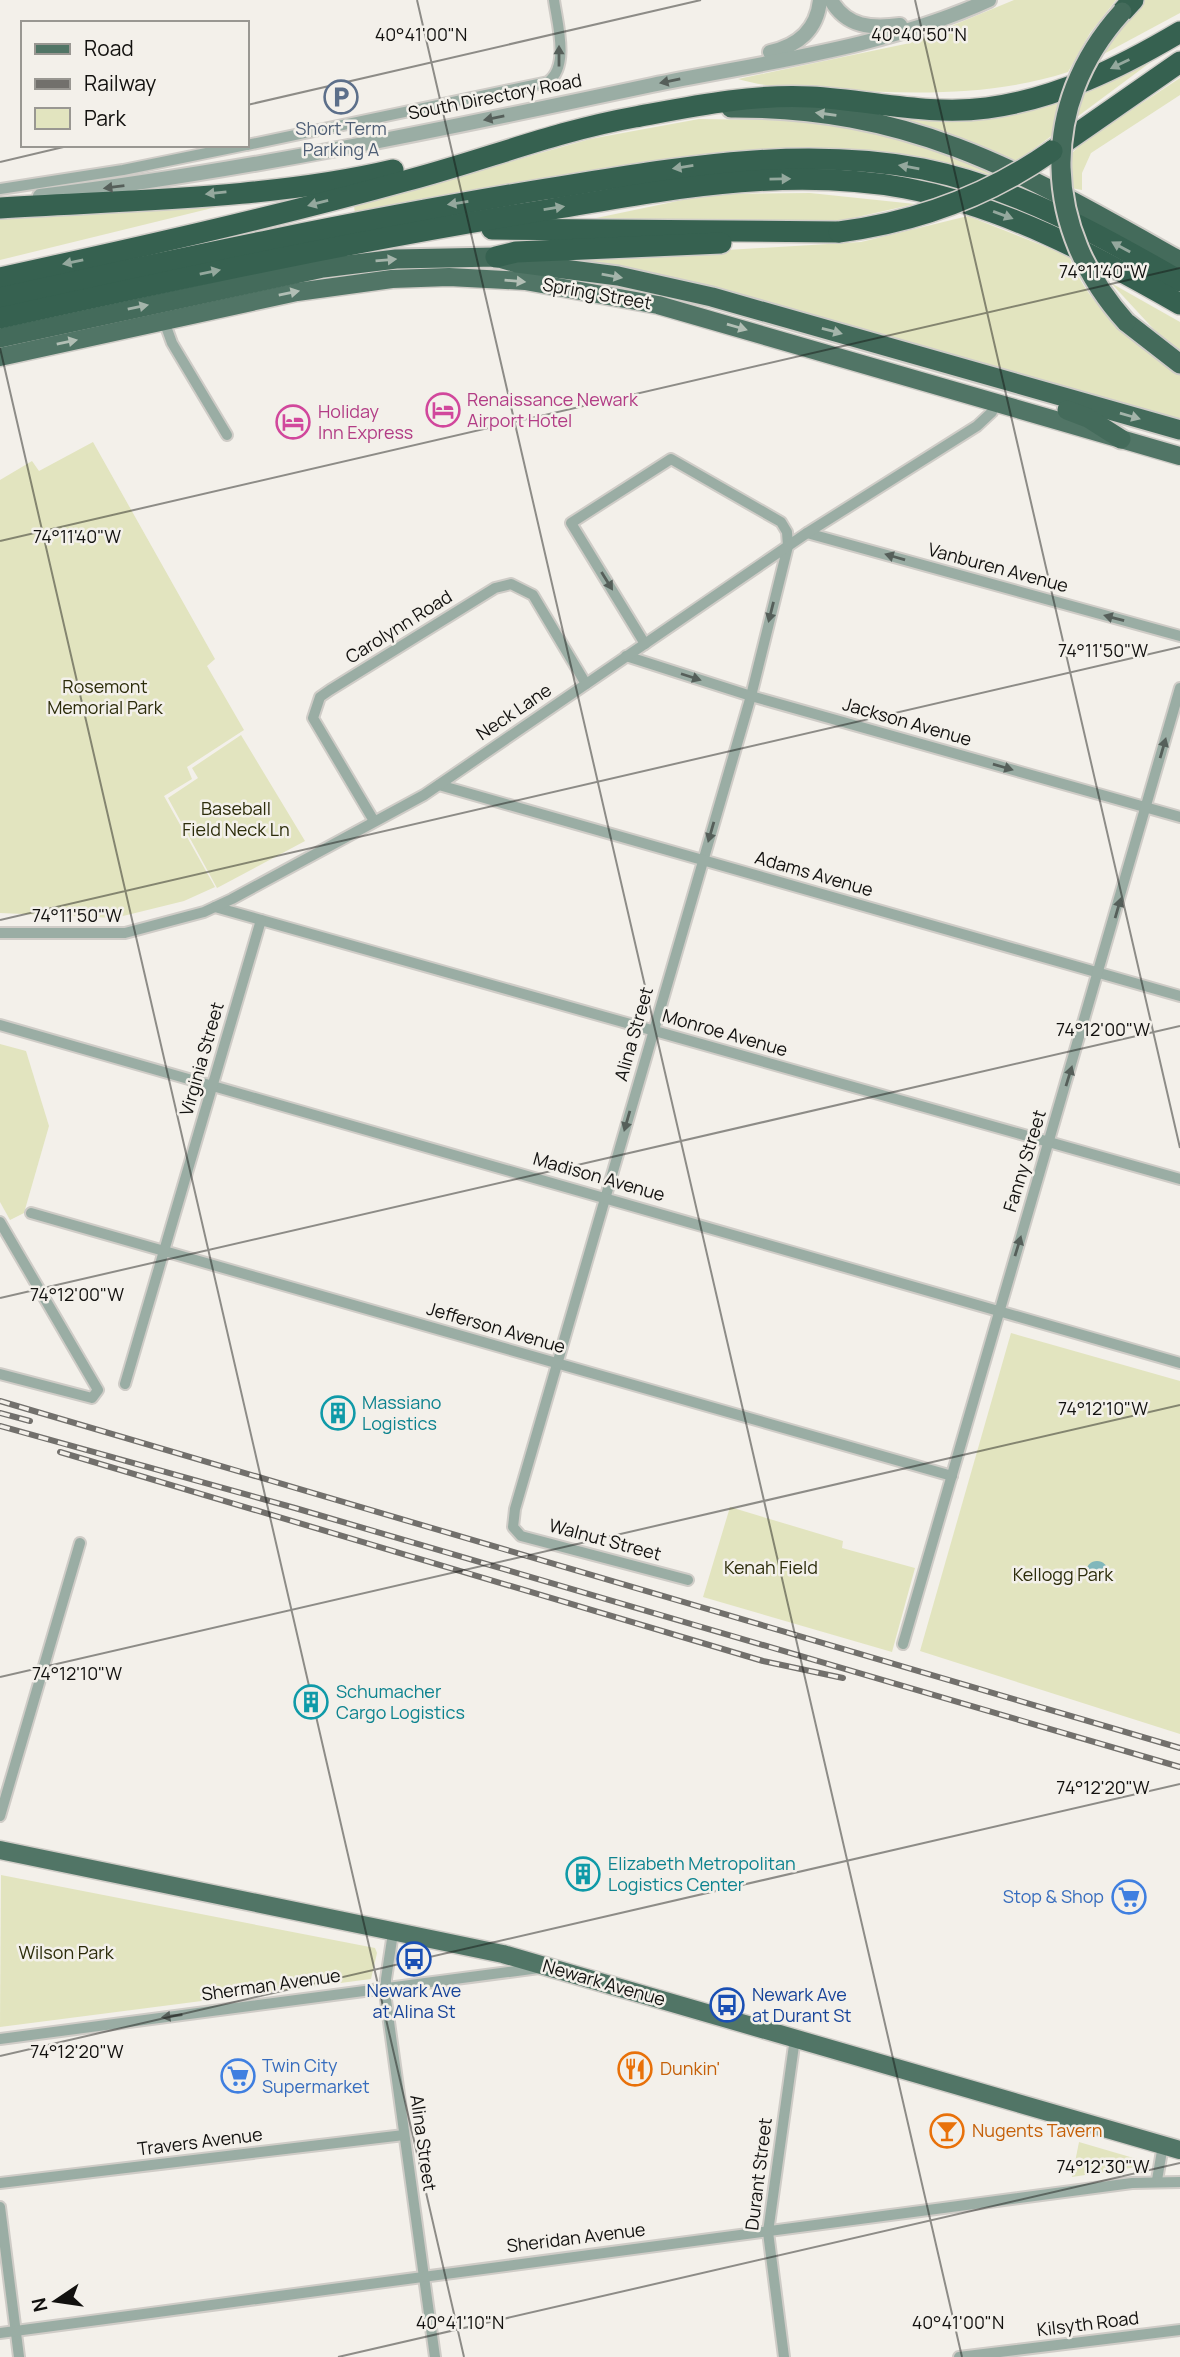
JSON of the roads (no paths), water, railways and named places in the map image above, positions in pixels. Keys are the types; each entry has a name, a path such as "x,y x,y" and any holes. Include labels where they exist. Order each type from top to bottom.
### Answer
{"highway":[{"path":"1128,4 1095,46 1077,79 1064,126 1060,164 1066,212 1077,248 1095,282 1126,322 1180,364"},
{"path":"0,278 243,222 405,181 478,158 627,118 761,97 824,98 928,110 994,107 1069,87 1120,65 1180,32"},
{"path":"496,257 516,251 717,244 839,232 900,221 954,204 1006,180 1180,62"},
{"path":"627,118 685,110 752,108 819,113 895,127 950,143 1004,164 1180,261"},
{"path":"0,298 365,219 693,166 789,157 895,165 988,187 1071,220 1180,281"},
{"path":"0,208 260,189 478,158"},
{"path":"0,318 390,235 712,184 769,179 845,181 931,194 1005,215 1067,242 1180,304"},
{"path":"390,235 511,229 839,232"},
{"path":"0,338 323,268 396,260 496,257 674,288 1180,430"},
{"path":"1017,384 1043,402 1088,418 1121,439"}],"main road":[{"name":"Spring Street","path":"0,357 297,292 357,282 429,277 525,281 658,305 1180,456"},
{"name":"Newark Avenue","path":"9,1852 503,1954 1172,2148"}],"street":[{"path":"248,145 548,82 555,76 559,64 554,0"},
{"path":"708,74 744,57 781,50 799,41 813,25 820,0"},
{"path":"831,0 841,14 851,21 869,27 936,21"},
{"name":"South Directory Road","path":"0,201 214,171 708,74 865,42 936,21 989,0"},
{"path":"0,189 123,170 236,147"},
{"path":"164,321 172,343 227,435"},
{"name":"Neck Lane","path":"0,933 125,933 165,925 215,907 439,785 807,533 977,426 992,412 996,401"},
{"path":"645,644 571,523 671,459 781,522 787,532 788,546"},
{"name":"Vanburen Avenue","path":"807,533 1180,636"},
{"name":"Alina Street","path":"515,1531 514,1509 751,696 788,546"},
{"name":"Carolynn Road","path":"374,821 313,718 320,697 330,690 495,588 511,584 533,595 586,684"},
{"name":"Jackson Avenue","path":"626,656 751,696 1180,817"},
{"name":"Fanny Street","path":"903,1644 998,1311 1100,973 1180,688"},
{"name":"Adams Avenue","path":"439,785 1180,996"},
{"path":"215,907 261,920"},
{"name":"Monroe Avenue","path":"261,920 1180,1179"},
{"name":"Virginia Street","path":"125,1384 261,920"},
{"name":"Madison Avenue","path":"3,1026 1180,1363"},
{"name":"Jefferson Avenue","path":"31,1213 952,1476"},
{"path":"0,1222 98,1390 92,1398 0,1374"},
{"name":"Walnut Street","path":"515,1531 521,1536 688,1580"},
{"path":"0,1816 80,1543"},
{"name":"Alina Street","path":"393,1933 386,1987 435,2357"},
{"name":"Sherman Avenue","path":"0,2039 548,1967"},
{"name":"Durant Street","path":"784,2357 768,2232 795,2038"},
{"name":"Travers Avenue","path":"0,2183 404,2136"},
{"path":"1157,2180 1172,2148"},
{"name":"Sheridan Avenue","path":"0,2333 1157,2180 1169,2184 1180,2182"},
{"path":"0,2207 19,2357"},
{"name":"Kilsyth Road","path":"959,2357 1180,2330"}],"water":[{"path":"1097,1561 1105,1564 1108,1572 1105,1580 1097,1583 1089,1580 1086,1572 1089,1564"}],"railway":[{"path":"0,1401 1180,1748"},
{"path":"0,1413 30,1421"},
{"path":"0,1426 295,1508 1180,1767"},
{"path":"60,1452 763,1661 843,1678"}],"place":[{"name":"Short Term Parking A","path":"341,97"},
{"name":"Renaissance Newark Airport Hotel","path":"443,410"},
{"name":"Holiday Inn Express","path":"293,422"},
{"name":"Massiano Logistics","path":"338,1413"},
{"name":"Schumacher Cargo Logistics","path":"311,1702"},
{"name":"Elizabeth Metropolitan Logistics Center","path":"583,1874"},
{"name":"Stop & Shop","path":"1129,1897"},
{"name":"Newark Ave at Alina St","path":"414,1959"},
{"name":"Newark Ave at Durant St","path":"727,2005"},
{"name":"Dunkin'","path":"635,2069"},
{"name":"Twin City Supermarket","path":"238,2076"},
{"name":"Nugents Tavern","path":"947,2131"}],"park label":[{"name":"Rosemont Memorial Park","path":"105,697"},
{"name":"Baseball Field Neck Ln","path":"236,819"},
{"name":"Kenah Field","path":"771,1568"},
{"name":"Kellogg Park","path":"1063,1575"},
{"name":"Wilson Park","path":"66,1953"}]}
